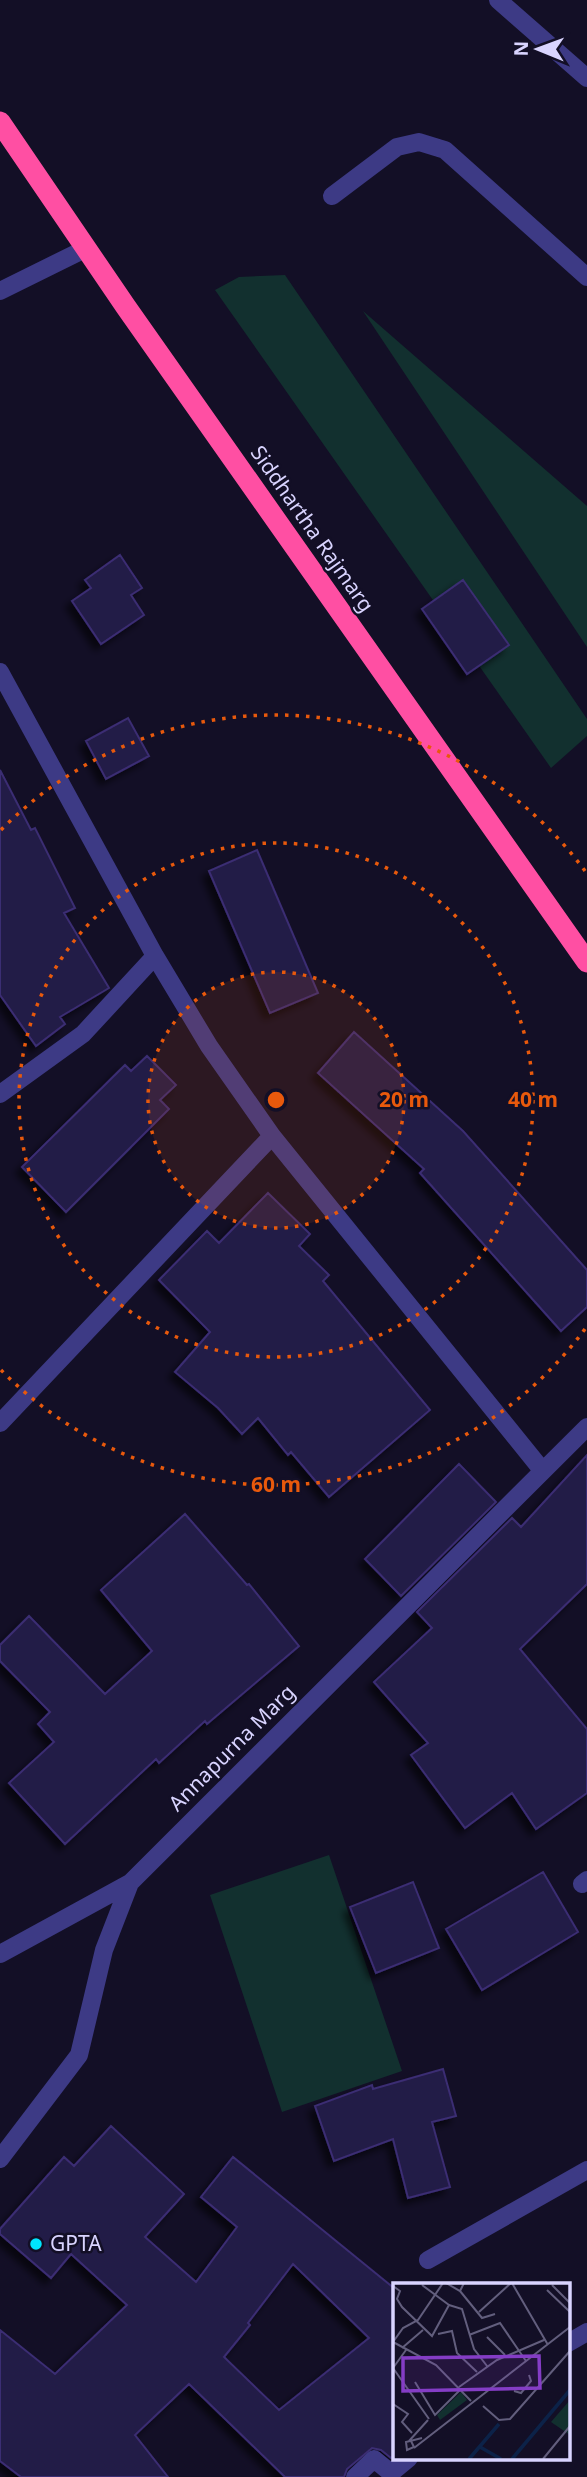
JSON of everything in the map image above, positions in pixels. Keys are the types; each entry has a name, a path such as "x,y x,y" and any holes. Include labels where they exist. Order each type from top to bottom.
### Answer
{"highway":[{"name":"Siddhartha Rajmarg","path":"0,122 126,307 587,962"}],"street":[{"path":"498,0 587,78"},
{"path":"331,196 397,147 419,142 445,150 587,277"},
{"path":"0,292 88,248"},
{"path":"0,672 155,956 209,1046 272,1136 542,1470"},
{"path":"0,1094 83,1034 155,956"},
{"path":"0,1423 272,1136"},
{"name":"Annapurna Marg","path":"0,2159 79,2055 104,1950 130,1883 542,1470 584,1434"},
{"path":"0,1954 130,1883"},
{"path":"428,2260 587,2170"},
{"path":"570,2342 587,2332"},
{"path":"355,2477 374,2459 391,2473 406,2460"}],"green space":[{"path":"285,275 587,719 587,736 551,768 215,290 239,277"},
{"path":"363,311 587,506 587,647"},
{"path":"329,1855 402,2071 282,2112 210,1895"}],"building":[{"path":"120,555 142,588 131,595 144,615 101,644 72,601 91,588 85,580"},
{"path":"463,580 509,645 467,674 422,609"},
{"path":"128,718 149,756 106,779 86,741"},
{"path":"0,770 31,830 35,828 75,908 64,913 109,988 60,1017 65,1024 36,1046 0,995"},
{"path":"257,850 318,993 270,1013 209,871"},
{"path":"354,1032 463,1131 587,1270 587,1307 561,1331 420,1173 424,1169 318,1073"},
{"path":"147,1056 176,1085 160,1100 169,1109 66,1212 22,1167 125,1065 131,1071"},
{"path":"268,1193 310,1234 299,1246 329,1275 323,1281 430,1410 329,1497 291,1452 288,1455 258,1418 242,1434 218,1408 175,1372 210,1332 159,1280 207,1231 219,1243"},
{"path":"587,1455 587,1584 520,1649 587,1729 587,1793 536,1829 512,1793 465,1828 411,1755 428,1743 374,1682 432,1628 417,1612 512,1518 521,1527"},
{"path":"459,1464 496,1502 401,1596 365,1559"},
{"path":"185,1514 247,1585 249,1584 299,1646 207,1724 205,1721 159,1763 156,1759 65,1844 9,1783 54,1742 38,1724 50,1712 0,1661 0,1645 29,1616 105,1694 152,1651 101,1590"},
{"path":"543,1872 578,1932 482,1990 446,1929"},
{"path":"413,1882 439,1948 376,1973 350,1907"},
{"path":"443,2069 456,2116 432,2122 450,2187 408,2198 393,2139 334,2161 315,2106 372,2085 373,2089"},
{"path":"111,2126 184,2194 145,2237 196,2282 237,2227 201,2197 233,2157 393,2287 393,2456 391,2458 381,2450 372,2448 347,2469 344,2477 285,2477 189,2384 135,2435 168,2477 21,2477 0,2461 0,2330 55,2374 127,2305 71,2254 51,2278 0,2234 0,2229 64,2157 74,2166","holes":["293,2264 369,2338 279,2410 224,2357"]}],"place":[{"name":"GPTA","path":"36,2244"}]}
